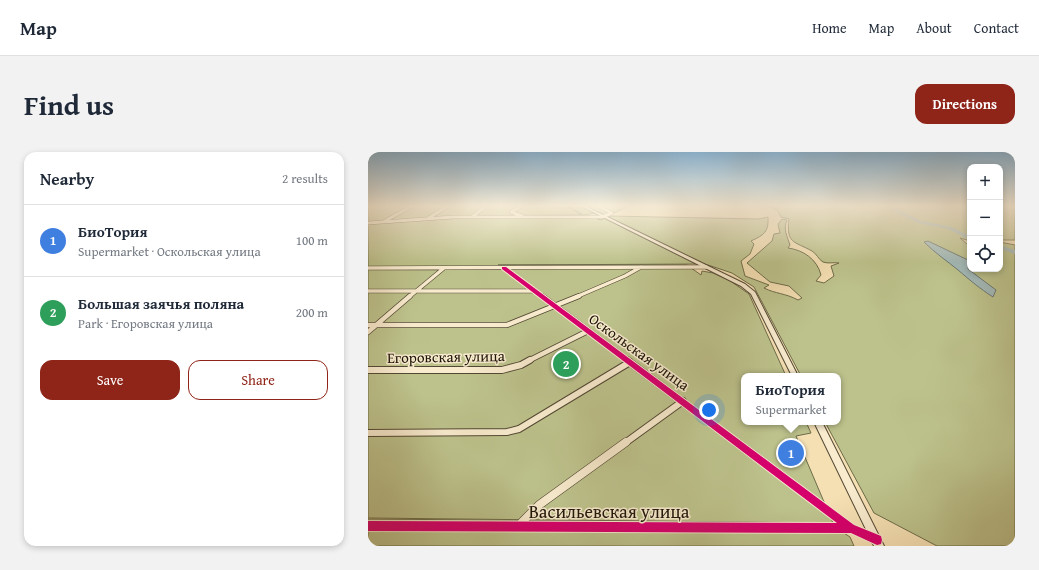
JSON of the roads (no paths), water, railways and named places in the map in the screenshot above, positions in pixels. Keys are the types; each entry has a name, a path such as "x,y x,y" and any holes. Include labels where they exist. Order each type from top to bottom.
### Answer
{"street":[{"path":"617,224 743,285 753,294 793,373"},
{"path":"368,325 501,325 514,322 554,306 625,276 642,267"},
{"path":"368,268 706,267"},
{"path":"368,272 382,268"},
{"path":"368,332 444,268"},
{"name":"Оскольская улица","path":"504,268 851,528 878,543"},
{"path":"368,291 533,291"},
{"name":"Егоровская улица","path":"368,370 507,370 521,365 588,332"},
{"path":"368,433 507,432 520,429 630,362"},
{"path":"518,526 539,505 683,401"},
{"path":"819,425 878,543"},
{"name":"Васильевская улица","path":"368,526 851,528"}],"water":[{"path":"928,241 967,260 967,272 972,272 996,290 993,297 975,284 924,242"}],"waterway":[{"path":"932,224 950,228 967,236"},
{"path":"1003,248 1015,252"}],"place":[{"name":"Большая заячья поляна","path":"566,364"},
{"name":"БиоТория","path":"791,453"}]}
